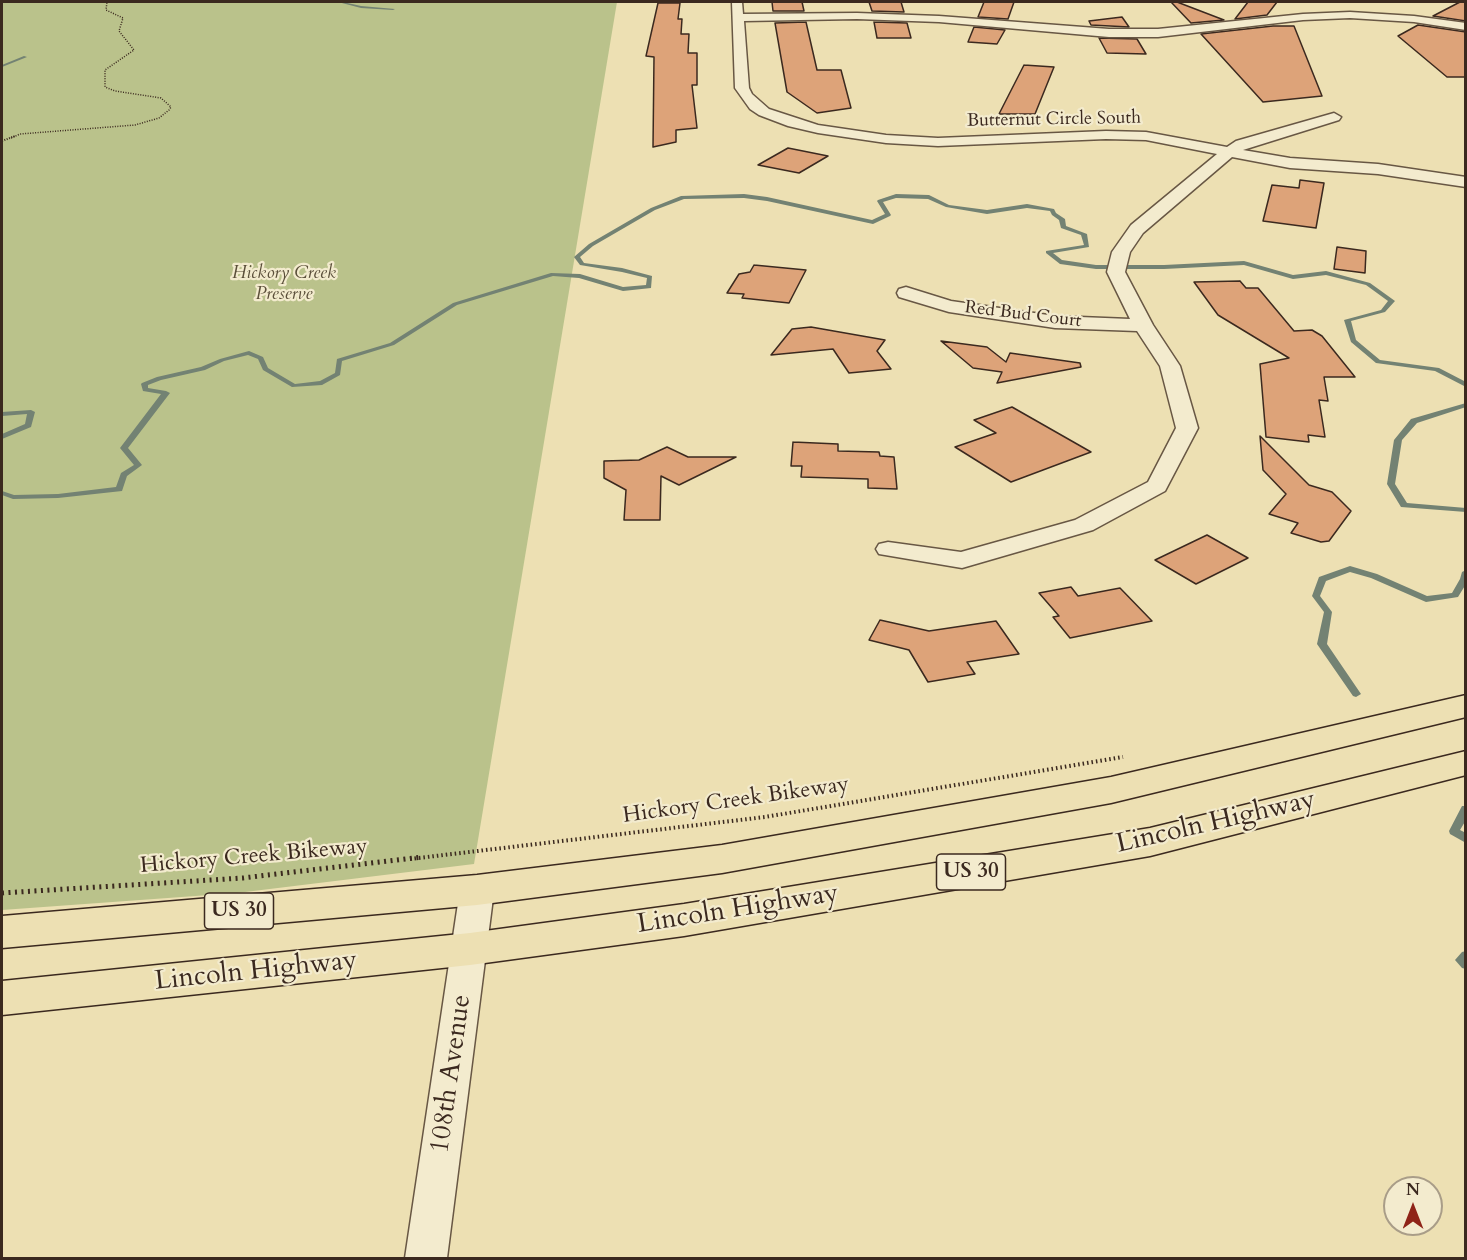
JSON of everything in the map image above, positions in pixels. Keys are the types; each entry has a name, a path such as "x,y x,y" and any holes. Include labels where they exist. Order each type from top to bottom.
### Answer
{"main road":[{"name":"US 30","path":"2,932 477,890 722,859 1111,790 1466,706"},
{"name":"Lincoln Highway","path":"2,998 470,949 684,920 1150,842 1466,764"}],"street":[{"name":"Butternut Circle South","path":"737,2 742,88 755,106 764,112 793,123 851,135 908,141 1125,135 1167,139 1290,163 1378,169 1466,182"},
{"path":"1320,6 1335,15"},
{"path":"738,18 942,15 1062,34 1158,33 1285,18 1335,15 1393,17 1466,27"},
{"path":"888,549 962,560 1084,525 1157,486 1187,428 1170,366 1143,325 1116,272 1119,260 1137,229 1214,163 1241,144 1334,117"},
{"name":"Red Bud Court","path":"906,293 949,306 1055,322 1143,325"},
{"name":"108th Avenue","path":"426,1258 477,890"}],"path":[{"path":"2,141 20,134 135,125 159,118 170,110 171,106 161,98 116,91 105,87 105,70 134,50 119,31 123,18 106,10 107,2"},
{"name":"Hickory Creek Bikeway","path":"2,893 243,878 753,818 1124,756"}],"green space":[{"name":"Hickory Creek Preserve","path":"2,2 617,2 474,864 237,893 2,910"}],"building":[{"path":"772,2 802,2 804,11 773,11"},
{"path":"869,2 901,2 904,12 872,11"},
{"path":"984,2 1014,2 1008,19 978,17"},
{"path":"1171,2 1177,2 1224,20 1191,23"},
{"path":"1248,2 1277,2 1267,15 1235,19"},
{"path":"1460,2 1466,2 1466,21 1433,16"},
{"path":"658,3 680,3 678,19 682,19 681,34 689,34 688,53 697,53 697,85 692,85 697,128 676,130 676,142 653,147 654,57 646,56"},
{"path":"1122,17 1129,27 1091,25 1089,21"},
{"path":"806,22 817,70 841,70 851,108 817,113 787,92 775,23"},
{"path":"874,22 907,23 911,38 877,38"},
{"path":"1418,25 1466,32 1466,77 1447,77 1398,36"},
{"path":"1294,26 1322,96 1263,102 1201,34"},
{"path":"974,27 1005,30 997,44 968,42"},
{"path":"1099,38 1137,39 1146,54 1107,53"},
{"path":"1024,65 1054,67 1035,114 999,114"},
{"path":"788,148 828,156 799,173 758,165"},
{"path":"1300,180 1324,183 1316,228 1263,221 1272,185 1299,188"},
{"path":"1337,247 1366,251 1365,273 1334,269"},
{"path":"754,265 806,270 789,303 742,298 744,294 727,293 739,274 750,272"},
{"path":"1240,281 1246,288 1258,288 1294,331 1312,330 1322,336 1355,377 1324,377 1328,401 1319,400 1325,437 1308,435 1309,442 1266,437 1260,364 1289,358 1218,315 1194,282"},
{"path":"811,327 885,340 877,351 891,369 849,373 833,349 771,355 792,329"},
{"path":"941,341 987,347 1006,362 1010,353 1080,363 1081,367 997,383 1002,372 973,368"},
{"path":"1012,407 1091,452 1011,482 955,447 996,433 974,420"},
{"path":"1260,436 1309,485 1332,492 1351,511 1329,541 1321,542 1291,533 1298,523 1269,514 1286,494 1263,470"},
{"path":"793,442 838,444 838,451 879,452 880,456 894,457 897,489 868,488 868,479 801,477 802,466 791,466"},
{"path":"667,447 688,457 736,457 679,485 661,476 660,520 624,520 626,490 604,478 604,461 639,460"},
{"path":"1207,535 1248,558 1196,584 1155,560"},
{"path":"1071,587 1078,596 1120,588 1152,621 1070,638 1053,617 1059,616 1039,593"},
{"path":"880,620 929,631 996,621 1019,654 967,662 975,674 928,682 909,650 869,640"}],"waterway":[{"path":"340,2 361,7 393,9"},
{"path":"2,66 25,57"},
{"path":"2,493 13,497 58,496 119,489 124,475 138,465 124,448 166,393 145,390 144,384 159,378 203,369 222,360 249,353 261,358 265,369 294,386 322,383 338,374 339,360 392,344 455,304 553,274 580,276 623,289 649,287 650,277 582,264 577,257 591,245 653,209 683,197 744,196 767,199 873,222 888,215 880,201 896,196 929,197 948,206 987,212 1027,206 1052,210 1062,219 1063,227 1084,234 1087,246 1048,252 1060,262 1096,267 1164,267 1244,263 1293,277 1326,273 1368,284 1392,301 1383,311 1347,320 1353,341 1378,362 1437,369 1466,385"},
{"path":"1466,405 1414,421 1398,440 1391,484 1404,505 1466,510"},
{"path":"2,414 31,412 28,425 2,437"},
{"path":"1356,694 1322,644 1328,612 1316,596 1322,579 1350,569 1374,576 1426,599 1455,595 1466,572"},
{"path":"1466,809 1454,831 1466,839"},
{"path":"1466,955 1461,960 1466,965"}]}
